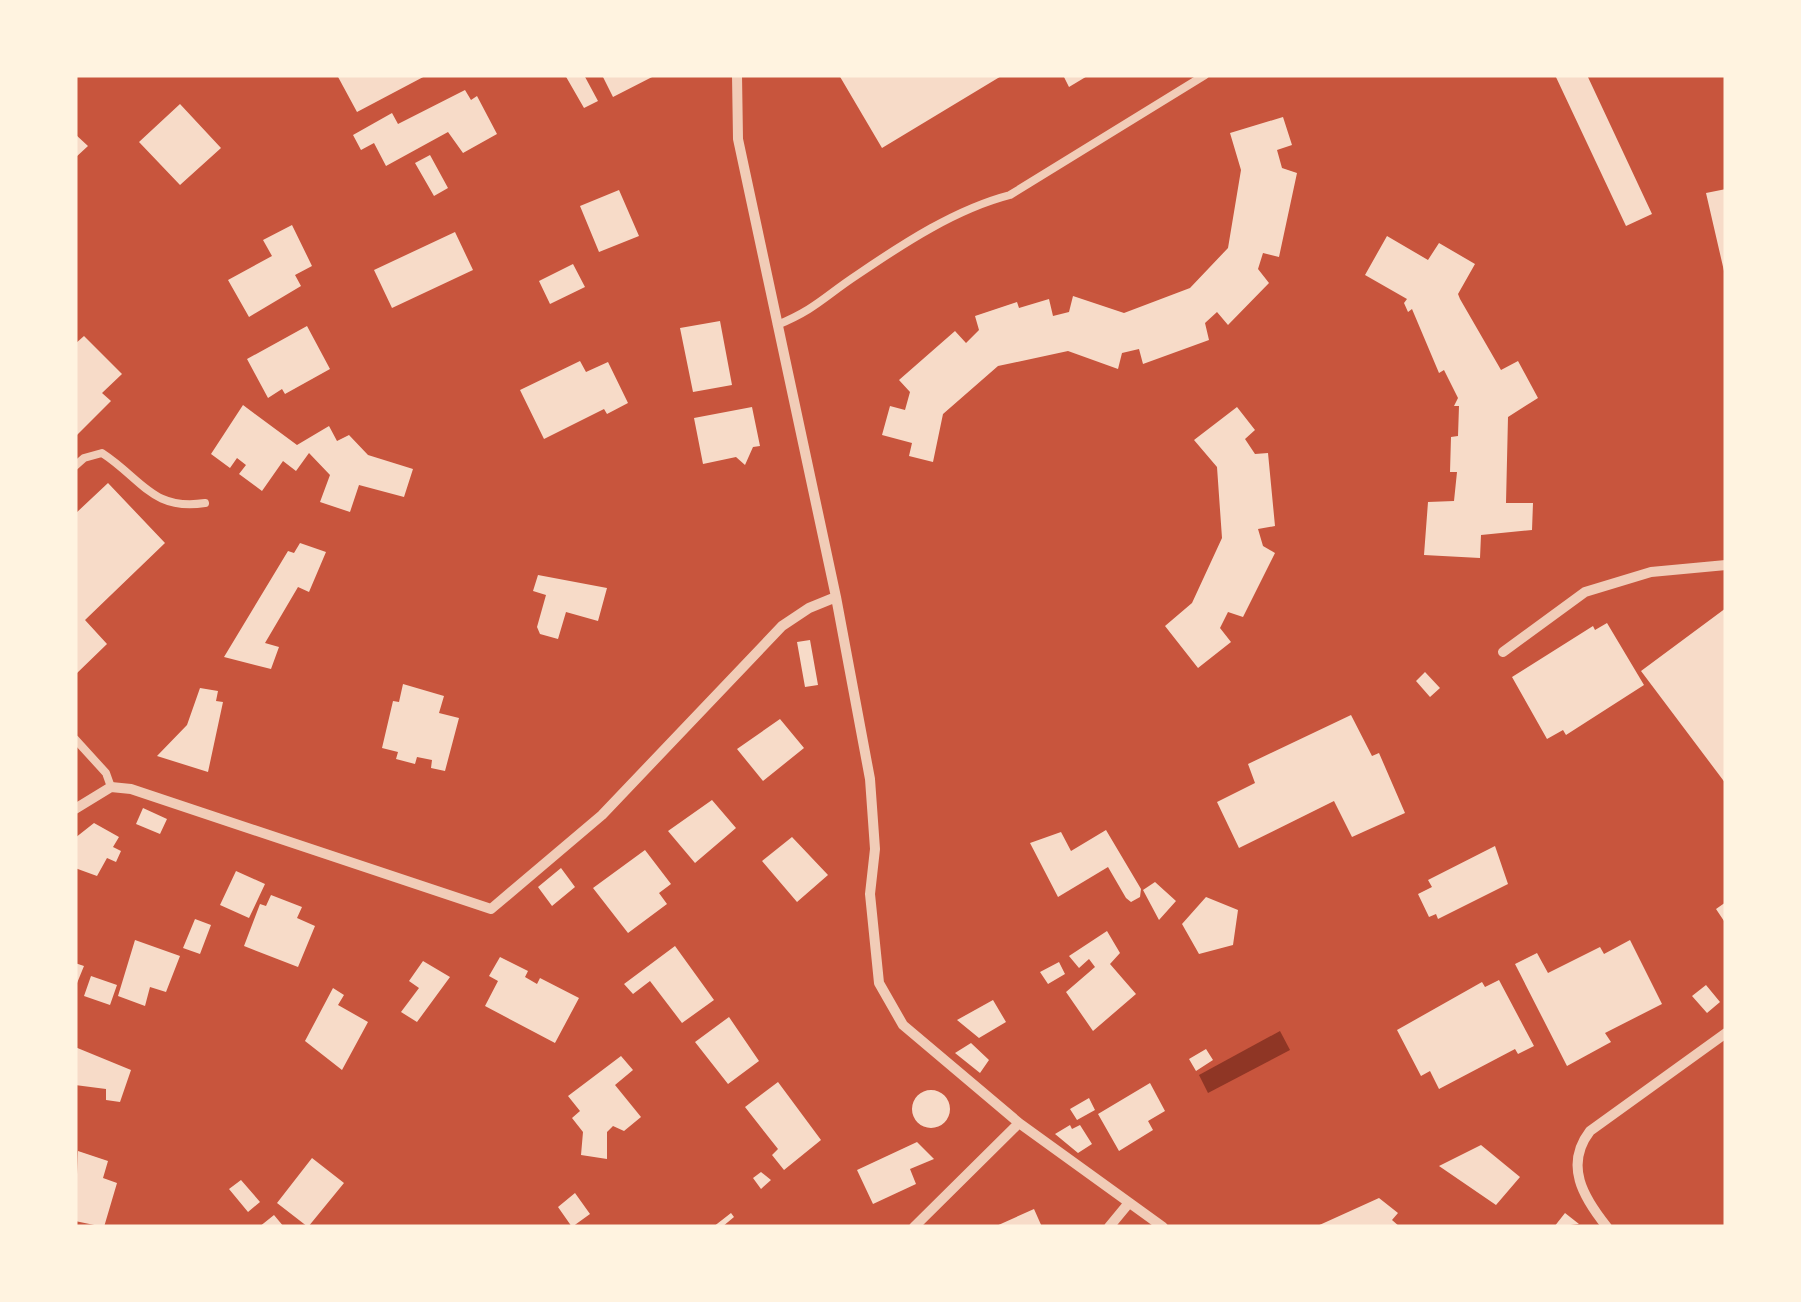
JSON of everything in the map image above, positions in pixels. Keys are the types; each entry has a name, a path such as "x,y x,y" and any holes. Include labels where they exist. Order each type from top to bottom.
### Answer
{"street":[{"path":"738,75 738,140 836,598 870,779 870,894 879,984 904,1025 1020,1123 1163,1227"},
{"path":"1503,652 1585,592 1652,572 1726,565"},
{"path":"75,810 111,787 132,790 491,908 602,816 782,626 809,608 836,598"},
{"path":"1607,1227 1583,1194 1576,1168 1577,1148 1590,1131 1726,1033"},
{"path":"914,1227 1020,1123"},
{"path":"1109,1227 1128,1204"}],"lane":[{"path":"777,325 815,310 854,276 974,204 1010,194 1205,75"},
{"path":"75,466 84,458 102,453 159,499 178,507 205,503"},
{"path":"75,739 106,772 111,787"}],"shaded area":[{"path":"1280,1031 1290,1050 1208,1093 1199,1075"}],"building":[{"path":"337,75 427,75 357,112"},
{"path":"565,75 584,75 598,101 584,108"},
{"path":"602,75 656,75 613,97"},
{"path":"839,75 1003,75 882,148"},
{"path":"1063,75 1089,75 1069,87"},
{"path":"1555,75 1587,75 1652,214 1626,226"},
{"path":"465,90 471,100 477,96 497,134 463,153 448,132 386,166 374,143 361,150 353,135 392,113 398,124"},
{"path":"180,104 221,148 180,185 139,142"},
{"path":"1283,117 1292,145 1277,150 1282,168 1297,173 1279,257 1263,253 1258,269 1269,283 1228,325 1217,312 1205,323 1209,340 1143,364 1139,349 1122,353 1118,369 1068,351 998,366 943,414 933,462 909,456 912,443 882,435 890,406 905,410 910,392 899,380 955,331 966,343 979,330 975,316 1017,302 1019,308 1049,299 1053,316 1069,312 1073,296 1124,313 1190,288 1228,248 1241,170 1230,133"},
{"path":"75,134 88,146 75,158"},
{"path":"430,155 448,188 434,196 415,163"},
{"path":"1726,189 1726,271 1724,271 1706,193"},
{"path":"619,190 639,236 599,252 580,206"},
{"path":"292,225 312,266 295,275 301,286 249,317 228,280 272,256 263,240"},
{"path":"455,232 473,270 392,308 374,270"},
{"path":"1387,236 1428,260 1439,243 1475,264 1458,294 1460,299 1501,370 1518,361 1538,398 1508,417 1506,503 1533,503 1532,530 1481,535 1480,558 1424,555 1428,502 1454,501 1457,472 1450,472 1451,437 1458,436 1459,406 1454,406 1458,398 1444,370 1439,373 1412,309 1408,312 1404,303 1407,299 1365,275"},
{"path":"573,264 585,287 550,304 539,281"},
{"path":"720,321 732,385 693,392 680,328"},
{"path":"307,326 330,369 285,394 282,389 268,398 247,359"},
{"path":"84,336 122,374 102,393 111,401 75,437 75,344"},
{"path":"580,361 586,372 608,362 628,403 607,414 604,409 544,439 520,390"},
{"path":"243,405 297,445 329,426 337,441 349,435 368,455 413,469 404,497 359,485 350,512 320,502 330,475 309,453 296,471 283,461 262,491 239,474 246,465 237,458 230,468 211,454"},
{"path":"752,407 760,446 753,447 745,465 736,457 703,464 694,418"},
{"path":"1237,407 1255,430 1245,439 1255,454 1268,453 1275,526 1258,529 1263,546 1275,553 1243,617 1228,612 1220,628 1231,642 1198,668 1165,626 1192,603 1222,538 1217,467 1194,440"},
{"path":"108,483 165,543 85,620 107,644 75,675 75,514"},
{"path":"300,543 326,552 309,592 298,587 265,643 279,647 271,669 224,657 288,551 294,553"},
{"path":"538,575 607,588 598,621 566,612 558,639 540,634 537,627 546,595 533,591"},
{"path":"1726,608 1726,784 1641,671"},
{"path":"1607,623 1644,685 1566,735 1563,730 1547,739 1512,677 1593,626 1595,630"},
{"path":"810,640 818,685 805,687 797,642"},
{"path":"1425,672 1440,688 1430,697 1416,681"},
{"path":"403,684 444,696 439,713 459,718 445,771 431,768 432,760 417,757 415,764 396,759 398,752 382,748 393,701 399,702"},
{"path":"200,688 218,691 216,701 223,702 208,772 157,756 187,725"},
{"path":"1351,715 1372,756 1379,753 1405,813 1352,837 1334,801 1239,848 1217,802 1255,783 1248,764"},
{"path":"780,719 804,748 763,781 737,749"},
{"path":"712,800 736,828 695,863 668,831"},
{"path":"143,808 167,819 160,834 136,824"},
{"path":"94,823 119,837 113,847 121,851 116,862 107,858 97,876 75,868 75,838"},
{"path":"1106,830 1141,889 1140,897 1131,902 1126,898 1108,867 1058,897 1030,843 1061,832 1071,851"},
{"path":"792,837 828,875 797,902 762,861"},
{"path":"1495,846 1508,884 1438,919 1436,914 1429,917 1418,894 1432,887 1428,880"},
{"path":"645,850 671,884 659,893 667,904 628,933 593,888"},
{"path":"561,868 575,887 552,906 538,887"},
{"path":"236,871 265,884 249,918 220,905"},
{"path":"1155,882 1176,901 1159,920 1143,890"},
{"path":"271,895 302,907 297,918 315,926 298,967 244,946 260,904 266,906"},
{"path":"1206,897 1238,910 1233,945 1199,954 1182,924"},
{"path":"1726,902 1726,924 1716,909"},
{"path":"195,919 211,925 200,954 183,948"},
{"path":"1107,931 1120,953 1110,964 1136,994 1093,1031 1066,992 1095,967 1089,959 1079,968 1069,956"},
{"path":"135,940 180,956 166,992 150,987 145,1006 118,996"},
{"path":"1630,940 1662,1004 1605,1033 1611,1042 1567,1066 1515,964 1537,953 1548,973 1600,947 1604,954"},
{"path":"675,946 714,1000 682,1023 650,981 633,994 624,984"},
{"path":"500,957 528,971 525,977 537,984 540,978 579,998 555,1043 485,1006 498,981 489,976"},
{"path":"423,961 450,977 417,1022 401,1012 419,988 409,981"},
{"path":"1059,962 1065,974 1048,984 1040,972"},
{"path":"75,963 84,966 75,988"},
{"path":"91,976 117,985 110,1005 84,996"},
{"path":"1499,980 1534,1046 1518,1054 1515,1049 1439,1089 1430,1071 1421,1076 1397,1030 1482,982 1485,987"},
{"path":"1706,985 1720,1002 1707,1013 1692,996"},
{"path":"333,988 344,995 338,1005 368,1022 342,1070 305,1041"},
{"path":"993,1000 1006,1022 979,1038 957,1020"},
{"path":"729,1017 759,1061 728,1084 695,1042"},
{"path":"971,1043 989,1060 980,1073 955,1053"},
{"path":"75,1047 131,1070 120,1102 106,1100 106,1089 75,1085"},
{"path":"1206,1049 1213,1060 1196,1071 1189,1059"},
{"path":"621,1056 633,1070 615,1085 641,1117 624,1131 613,1126 607,1132 607,1159 581,1155 583,1132 572,1118 580,1111 568,1096"},
{"path":"778,1082 821,1140 784,1170 772,1155 778,1149 745,1107"},
{"path":"1150,1083 1165,1111 1148,1121 1153,1130 1119,1151 1098,1114"},
{"path":"931,1090 945,1095 950,1109 945,1123 931,1128 917,1123 912,1109 917,1095"},
{"path":"1089,1098 1095,1110 1077,1120 1070,1109"},
{"path":"1070,1125 1072,1129 1080,1125 1092,1144 1078,1153 1055,1134"},
{"path":"917,1142 934,1159 910,1169 916,1184 873,1204 857,1170"},
{"path":"1481,1145 1520,1177 1496,1205 1439,1166"},
{"path":"78,1151 108,1161 103,1178 117,1183 104,1227 75,1221"},
{"path":"312,1158 344,1183 308,1227 277,1203"},
{"path":"761,1172 771,1180 761,1189 753,1178"},
{"path":"241,1180 260,1202 248,1212 229,1189"},
{"path":"575,1193 590,1214 572,1227 558,1207"},
{"path":"1379,1198 1398,1213 1392,1220 1400,1227 1315,1227"},
{"path":"1034,1209 1042,1227 994,1227"},
{"path":"731,1213 734,1217 722,1227 713,1227"},
{"path":"1565,1213 1579,1224 1554,1227"},
{"path":"274,1215 284,1227 259,1227"}]}
